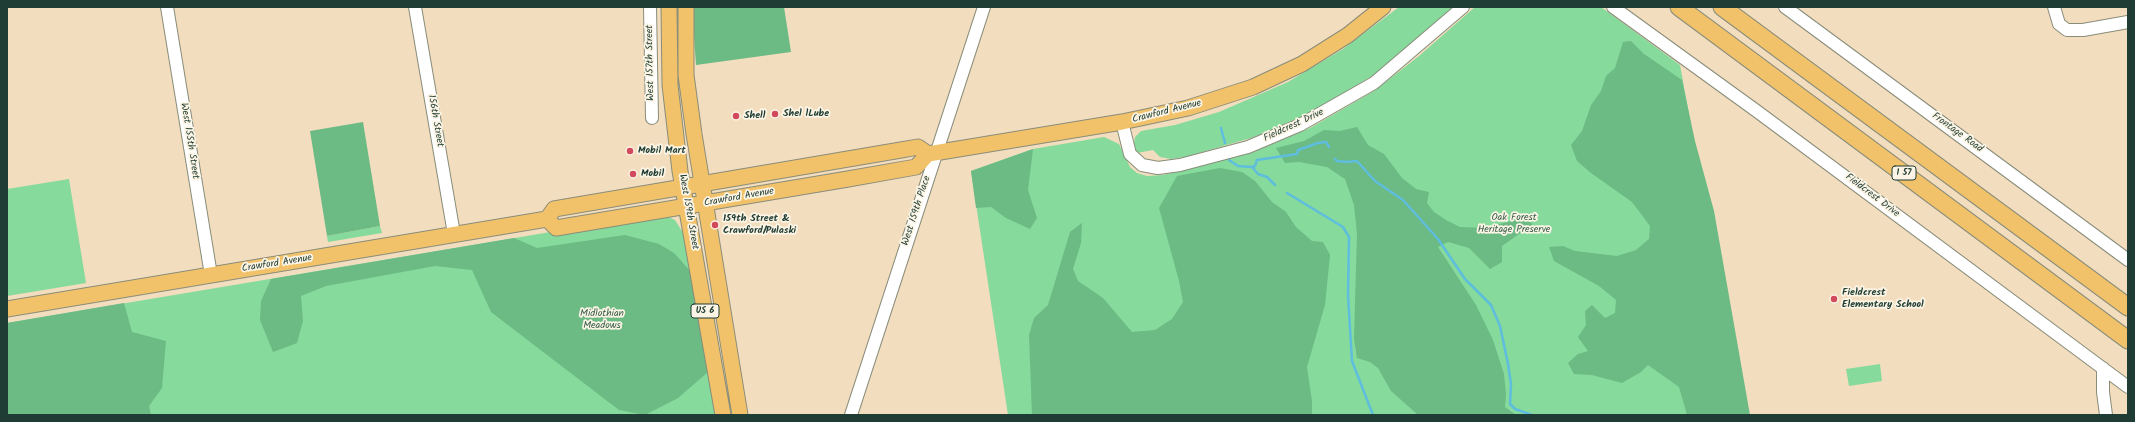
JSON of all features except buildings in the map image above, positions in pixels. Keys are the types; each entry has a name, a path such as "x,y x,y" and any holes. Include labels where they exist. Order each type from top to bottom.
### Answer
{"highway":[{"name":"I 57","path":"1679,7 2128,340"},
{"name":"I 57","path":"1722,7 2128,307"}],"main road":[{"name":"West 159th Street","path":"669,7 670,85 683,187 723,415"},
{"name":"West 159th Street","path":"686,7 686,75 704,204 740,415"},
{"name":"Crawford Avenue","path":"547,219 556,228 704,204 916,167 932,153 1122,122 1188,108 1253,87 1302,64 1348,35 1384,7"},
{"name":"Crawford Avenue","path":"7,309 547,219 554,209 918,147 932,153"}],"street":[{"name":"West 155th Street","path":"167,7 211,275"},
{"name":"156th Street","path":"416,7 454,234"},
{"name":"West 157th Street","path":"650,7 652,118"},
{"name":"West 159th Place","path":"851,415 932,153 984,7"},
{"name":"Fieldcrest Drive","path":"1122,122 1130,154 1142,166 1158,168 1180,165 1248,147 1300,125 1374,83 1463,7"},
{"name":"Fieldcrest Drive","path":"1614,7 2128,387"},
{"name":"Frontage Road","path":"1785,7 2128,260"},
{"path":"2054,7 2059,24 2067,30 2084,30 2128,22"},
{"path":"2103,368 2102,392 2106,415"}],"green space":[{"path":"692,7 784,7 791,52 696,65"},
{"path":"1399,7 1455,7 1377,73 1310,113 1287,124 1251,138 1185,157 1171,159 1160,157 1153,150 1137,153 1133,150 1135,137 1141,131 1175,125 1219,112 1288,82 1343,49"},
{"name":"Oak Forest Heritage Preserve","path":"1475,7 1601,7 1680,65 1744,415 1008,415 971,171 1033,149 1104,137 1119,144 1130,167 1137,173 1147,176 1163,175 1251,153 1310,128 1374,91 1419,56"},
{"path":"1631,41 1644,54 1682,80 1695,141 1714,211 1750,415 1687,415 1679,387 1648,365 1641,372 1622,383 1592,375 1574,374 1568,363 1578,354 1588,351 1578,337 1586,325 1585,311 1592,305 1605,318 1615,313 1616,300 1599,286 1554,261 1549,247 1563,246 1575,251 1617,256 1636,250 1649,239 1650,226 1632,202 1591,173 1577,161 1571,145 1582,131 1591,105 1601,91 1606,76 1615,68 1623,42"},
{"path":"363,122 380,226 327,236 310,131"},
{"path":"1357,127 1368,145 1384,154 1402,178 1416,189 1429,192 1427,203 1434,212 1446,220 1460,227 1485,228 1523,218 1533,224 1502,246 1502,262 1490,269 1469,248 1448,242 1438,247 1476,305 1493,340 1504,374 1506,394 1505,407 1516,415 1418,415 1391,391 1378,368 1370,362 1357,358 1354,339 1357,234 1354,205 1345,179 1327,167 1299,162 1285,163 1276,148 1304,141 1324,130 1340,131"},
{"path":"1033,149 1028,190 1037,218 1030,229 1006,218 991,207 976,208 971,171"},
{"path":"1220,168 1242,172 1255,181 1272,202 1286,212 1296,227 1312,241 1323,242 1330,255 1325,305 1307,367 1312,401 1312,415 1032,415 1029,335 1034,318 1048,305 1070,232 1082,223 1081,243 1073,269 1078,281 1103,298 1132,332 1155,330 1172,319 1183,302 1179,281 1159,208 1177,176"},
{"path":"69,179 86,283 7,296 7,189"},
{"name":"Midlothian Meadows","path":"652,215 665,215 675,220 685,236 716,415 7,415 7,323"},
{"path":"380,226 382,233 328,242 327,236"},
{"path":"625,235 659,244 674,253 691,272 708,372 678,398 645,415 619,410 491,312 472,270 435,266 326,286 301,296 303,321 297,343 273,352 260,320 261,301 271,279 514,238 537,248"},
{"path":"124,303 132,332 166,341 162,388 149,406 151,415 7,415 7,323"},
{"path":"1880,364 1882,381 1849,386 1846,369"}],"waterway":[{"path":"1221,128 1225,143"},
{"path":"1252,167 1255,166 1257,160 1297,154 1298,150 1318,143 1326,142 1329,147"},
{"path":"1335,159 1337,161 1347,162 1357,161 1375,181 1403,200 1438,239 1465,279 1491,305 1500,326 1508,364 1511,384 1510,404 1515,409 1532,415"},
{"path":"1229,160 1238,166 1252,167 1258,174 1267,177 1275,185"},
{"path":"1287,193 1343,227 1349,237 1348,295 1352,361 1373,415"}],"place":[{"name":"Shel lLube","path":"775,114"},
{"name":"Shell","path":"736,116"},
{"name":"Mobil Mart","path":"630,151"},
{"name":"Mobil","path":"633,174"},
{"name":"159th Street & Crawford/Pulaski","path":"715,225"},
{"name":"Fieldcrest Elementary School","path":"1834,299"}]}
